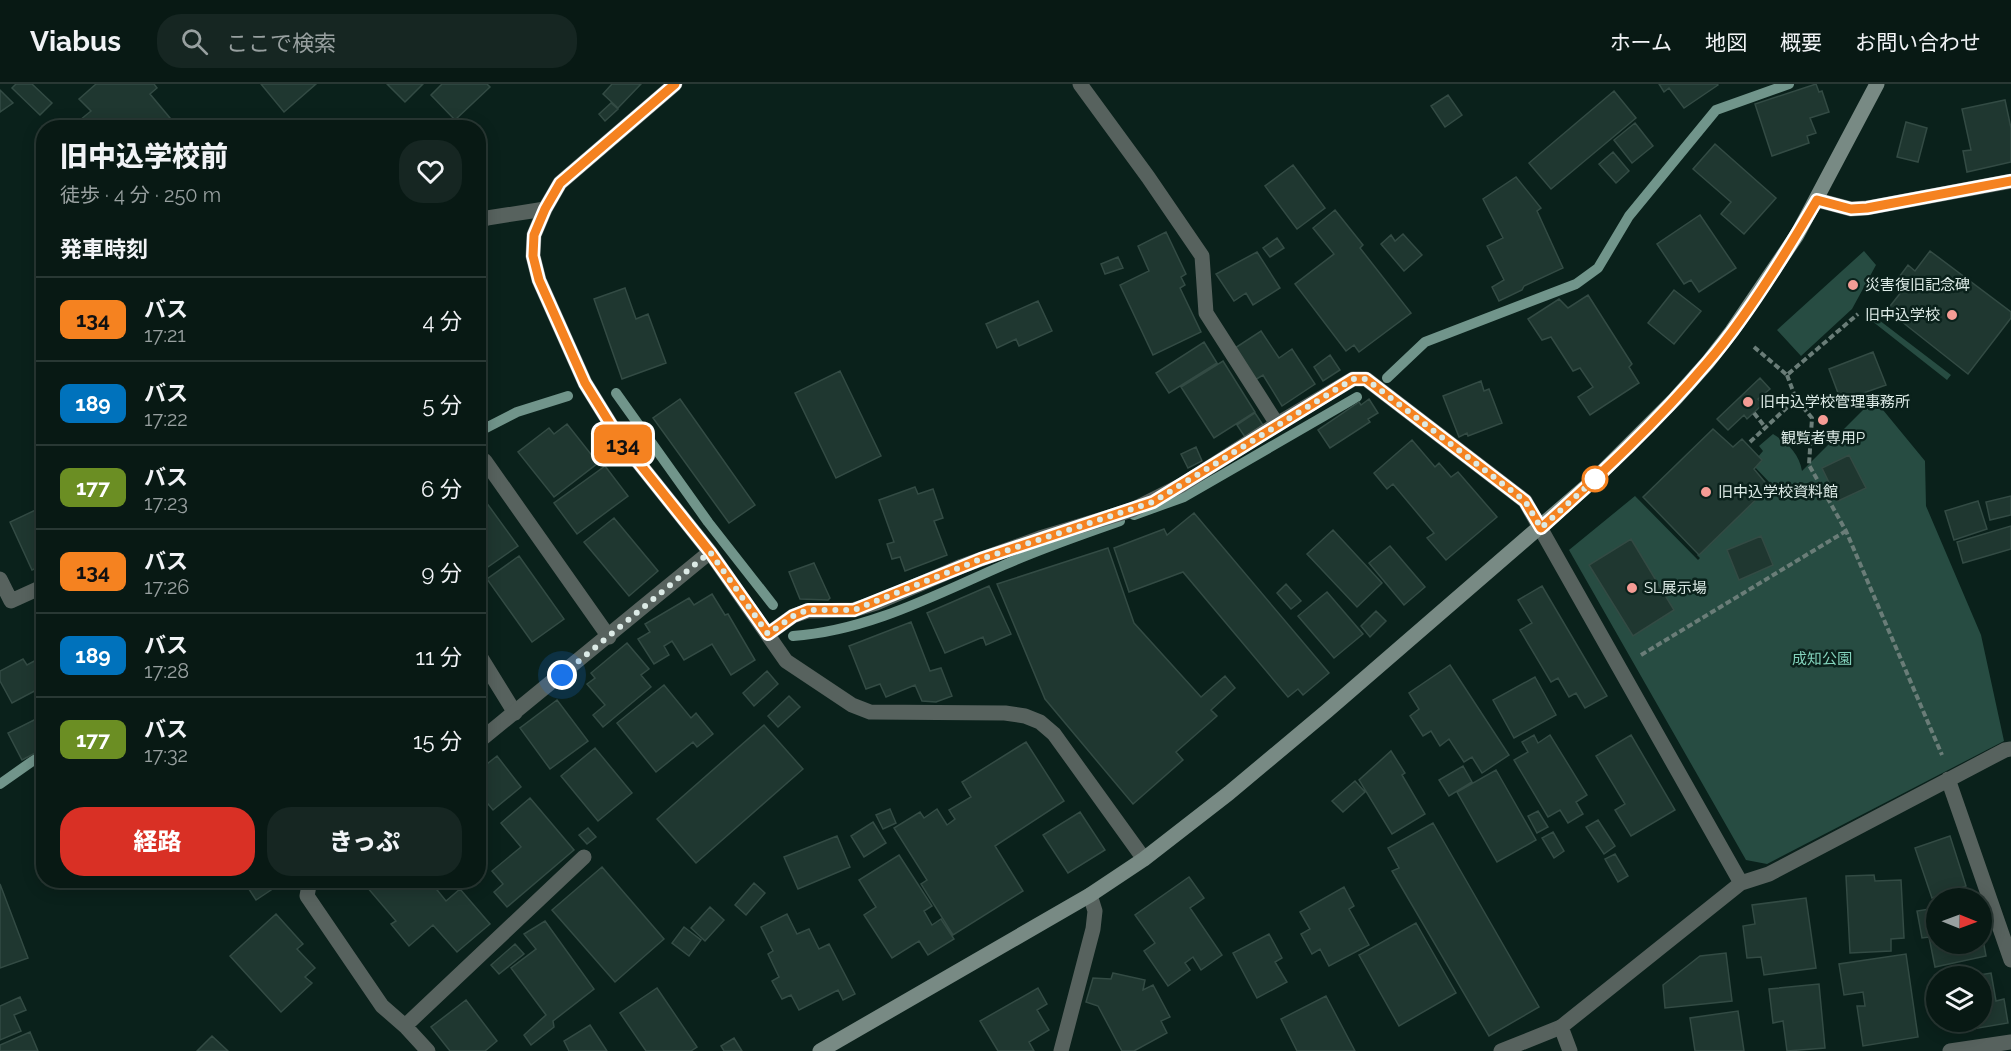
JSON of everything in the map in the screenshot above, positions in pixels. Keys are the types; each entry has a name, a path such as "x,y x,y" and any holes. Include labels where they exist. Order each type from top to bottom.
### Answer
{"main road":[{"path":"820,1051 1090,895 1144,859 1238,786 1541,528 1635,441 1708,362 1797,235 1877,84"}],"street":[{"path":"675,84 560,183 534,235 533,256 539,280 585,383 619,438 710,552 786,661 852,705 870,712 1005,713 1025,716 1040,722 1065,747 1144,859"},
{"path":"1080,84 1202,256 1206,313 1278,424"},
{"path":"1817,200 1851,209 1867,208 2011,181"},
{"path":"486,219 545,209"},
{"path":"768,634 793,616 808,610 854,610 876,603 962,566 1040,538 1132,510 1182,485 1353,379 1366,379 1525,501 1741,883"},
{"path":"486,464 609,637"},
{"path":"486,736 710,552"},
{"path":"0,579 11,601 36,590"},
{"path":"486,666 515,713"},
{"path":"1502,1051 1561,1028 1741,883 1769,874 1948,779 2011,749"},
{"path":"1948,779 2011,960"},
{"path":"405,1026 584,857"},
{"path":"308,888 307,896 382,1006 428,1051"},
{"path":"1061,1051 1093,929 1095,911 1090,895"},
{"path":"1561,1028 1570,1051"},
{"path":"1950,1051 2011,1042"}],"path":[{"path":"1787,375 1858,314"},
{"path":"1754,347 1787,375 1796,399 1812,418 1809,465 1846,531 1948,769 1948,779"},
{"path":"1750,442 1796,399"},
{"path":"1754,413 1765,427"},
{"path":"1620,669 1846,531"}],"green space":[{"path":"1864,251 1876,265 1852,309 1801,356 1777,330"},
{"path":"1875,317 1951,375 1947,380 1872,321"},
{"name":"成知公園","path":"1874,399 1925,461 1926,506 1981,635 2004,741 1767,864 1746,860 1569,550 1635,496 1698,560 1700,558 1697,555 1771,484 1752,464 1763,451 1759,446 1773,434 1792,449 1802,471"}],"building":[{"path":"16,84 32,84 52,103 40,115 12,88"},
{"path":"96,84 154,84 157,88 150,94 170,118 168,120 80,120 91,111 79,99"},
{"path":"261,84 316,84 284,112"},
{"path":"387,84 423,84 405,102"},
{"path":"442,84 487,84 490,87 455,120 431,95"},
{"path":"612,84 641,84 618,108 603,94"},
{"path":"1659,84 1718,85 1684,108 1669,88 1664,92"},
{"path":"1816,84 1819,92 1822,91 1829,112 1810,118 1816,133 1807,136 1809,143 1772,156 1755,104"},
{"path":"0,90 13,103 0,112"},
{"path":"1614,91 1636,118 1551,189 1529,163"},
{"path":"1448,95 1462,115 1445,127 1431,106"},
{"path":"2005,100 2011,128 2011,162 1967,172 1963,151 1971,150 1962,109"},
{"path":"611,103 618,109 605,121 599,114"},
{"path":"1906,122 1927,128 1918,162 1897,157"},
{"path":"1635,123 1653,146 1632,163 1614,140"},
{"path":"1715,144 1776,198 1744,234 1721,214 1731,202 1693,169"},
{"path":"1613,152 1629,171 1616,183 1599,164"},
{"path":"1293,165 1325,208 1297,229 1265,186"},
{"path":"1516,177 1541,208 1537,211 1563,268 1524,286 1522,290 1499,301 1492,287 1504,280 1487,246 1503,238 1483,199"},
{"path":"1335,210 1363,245 1360,248 1411,313 1359,352 1354,345 1346,351 1295,284 1334,254 1313,228"},
{"path":"1700,215 1736,268 1699,292 1691,280 1684,284 1657,244"},
{"path":"1166,232 1186,274 1181,277 1185,285 1180,288 1201,332 1153,355 1120,285 1149,271 1138,246"},
{"path":"1403,234 1422,255 1404,271 1381,244 1391,235 1395,241"},
{"path":"1277,238 1284,248 1270,257 1263,248"},
{"name":"旧中込学校","path":"1930,251 2011,312 2011,318 1968,374 1887,310 1902,291 1894,284 1908,265 1915,271"},
{"path":"1257,252 1280,288 1253,305 1246,293 1234,301 1216,274"},
{"path":"1118,257 1123,268 1105,274 1101,264"},
{"path":"625,288 636,319 648,314 666,363 622,379 594,299"},
{"path":"1674,290 1701,311 1674,344 1648,323"},
{"path":"1588,295 1632,364 1629,367 1639,383 1590,415 1578,397 1593,387 1580,368 1573,371 1551,337 1542,340 1528,319 1559,299 1568,308"},
{"path":"1038,301 1052,331 1019,346 1016,339 997,348 986,324"},
{"path":"1261,331 1279,358 1292,349 1315,384 1282,406 1263,375 1255,380 1235,348"},
{"path":"1204,342 1217,363 1169,393 1156,373"},
{"path":"1873,352 1886,385 1841,401 1829,369"},
{"path":"1330,355 1340,370 1323,381 1314,367"},
{"path":"1223,361 1255,412 1214,438 1181,387"},
{"path":"840,371 881,456 836,478 795,393"},
{"name":"旧中込学校管理事務所","path":"1760,378 1770,389 1758,399 1763,404 1747,419 1744,415 1728,430 1717,419"},
{"path":"1481,381 1484,391 1489,389 1502,423 1468,436 1467,433 1459,437 1443,396"},
{"path":"680,399 755,505 729,523 653,418"},
{"path":"1369,399 1378,413 1368,419 1370,422 1330,448 1318,430 1359,402 1361,405"},
{"path":"1255,413 1263,425 1245,437 1237,425"},
{"path":"567,424 598,463 554,497 518,452 549,428 554,434"},
{"name":"旧中込学校資料館","path":"1713,429 1733,447 1742,439 1762,460 1754,469 1769,487 1699,555 1643,497"},
{"path":"1412,440 1435,467 1439,463 1451,477 1458,472 1497,517 1446,560 1427,538 1434,533 1393,484 1387,489 1374,473"},
{"path":"1196,447 1202,461 1188,468 1181,454"},
{"path":"1849,455 1866,488 1838,501 1822,468"},
{"path":"605,466 628,496 577,534 554,503"},
{"path":"915,487 918,494 933,489 943,518 934,521 947,555 905,571 900,557 892,559 887,544 894,542 879,500"},
{"path":"2011,496 2011,515 1990,520 1986,502"},
{"path":"1978,501 1987,529 1954,540 1945,511"},
{"path":"486,502 518,546 486,568"},
{"path":"36,510 36,568 32,570 10,522"},
{"path":"1194,513 1329,673 1303,695 1298,689 1288,697 1183,572 1129,592 1114,548 1164,529 1167,535"},
{"path":"614,518 658,571 629,596 584,542"},
{"path":"2011,526 2011,549 1963,563 1957,542"},
{"path":"1333,530 1382,583 1357,607 1307,554"},
{"path":"1761,536 1773,565 1739,580 1727,550"},
{"name":"SL展示場","path":"1631,539 1674,610 1633,636 1589,565"},
{"path":"1390,546 1425,587 1404,605 1369,563"},
{"path":"1108,548 1134,623 1201,697 1225,676 1235,688 1211,710 1217,716 1176,752 1183,760 1133,804 1045,699 997,584"},
{"path":"519,556 564,619 532,642 487,579"},
{"path":"814,563 830,598 828,600 800,599 789,572"},
{"path":"1286,584 1301,601 1291,609 1277,593"},
{"path":"989,586 1011,634 986,645 983,637 945,653 927,613"},
{"path":"1542,586 1607,696 1585,708 1576,693 1569,697 1558,678 1551,682 1520,630 1532,623 1518,600"},
{"path":"1327,592 1363,634 1334,658 1298,616"},
{"path":"712,594 725,615 728,614 755,660 731,675 712,644 684,660 672,641 664,646 669,655 654,664 638,639 650,632 645,624 689,598 694,605"},
{"path":"1376,611 1386,621 1370,637 1361,626"},
{"path":"911,622 930,671 941,668 952,696 936,702 922,701 915,685 886,697 880,684 866,689 849,646"},
{"path":"627,643 649,669 641,675 651,687 603,727 593,715 605,705 587,684 595,678 591,673"},
{"path":"23,659 27,665 36,660 36,690 12,703 0,681 0,671"},
{"path":"1450,665 1509,755 1482,773 1472,757 1464,762 1449,739 1440,746 1431,731 1423,736 1410,716 1419,709 1409,693"},
{"path":"767,671 778,684 754,706 743,693"},
{"path":"1535,677 1556,715 1514,738 1493,700"},
{"path":"664,685 691,718 696,713 713,734 697,747 693,742 656,772 617,723"},
{"path":"789,696 800,707 778,727 768,716"},
{"path":"557,700 588,741 550,769 520,728"},
{"path":"36,719 36,753 22,760 8,733"},
{"path":"764,725 803,769 696,863 657,819"},
{"path":"1534,735 1538,743 1550,735 1587,795 1576,802 1583,814 1568,823 1560,810 1548,817 1514,760 1528,752 1522,742"},
{"path":"1631,735 1675,810 1631,836 1615,810 1625,804 1596,756"},
{"path":"1026,742 1064,801 995,846 1023,891 953,935 921,884 927,880 894,828 920,812 924,818 937,809 947,825 955,819 949,810 971,797 962,782"},
{"path":"595,748 632,793 598,821 561,776"},
{"path":"1391,751 1405,773 1402,775 1425,814 1392,834 1359,780"},
{"path":"497,756 521,787 493,810 486,802 486,765"},
{"path":"1463,766 1472,782 1449,796 1439,780"},
{"path":"1496,770 1536,840 1497,862 1457,792"},
{"path":"1355,781 1365,792 1343,812 1332,801"},
{"path":"530,798 574,850 507,907 494,892 503,884 492,871 521,847 501,823"},
{"path":"890,809 896,823 883,829 876,815"},
{"path":"1538,811 1548,827 1537,833 1528,816"},
{"path":"1080,812 1105,850 1068,873 1043,835"},
{"path":"1598,820 1615,846 1604,854 1586,827"},
{"path":"873,822 886,843 864,857 851,836"},
{"path":"1433,823 1539,1007 1489,1036 1392,871 1399,868 1388,848"},
{"path":"588,828 596,837 587,844 579,835"},
{"path":"1553,832 1564,851 1554,858 1542,838"},
{"path":"837,836 850,867 798,889 784,857"},
{"path":"1950,836 1966,886 1929,888 1915,848"},
{"path":"1615,854 1628,876 1618,882 1605,859"},
{"path":"899,855 932,906 924,911 932,925 941,919 954,939 928,955 919,941 892,958 864,915 876,907 859,880"},
{"path":"602,867 664,939 615,982 552,910"},
{"path":"1874,875 1875,881 1901,880 1904,938 1891,939 1891,951 1850,953 1846,876"},
{"path":"1189,877 1204,898 1190,908 1222,955 1201,970 1193,957 1185,963 1190,970 1168,986 1144,951 1155,943 1135,915"},
{"path":"754,883 765,893 746,915 735,905"},
{"path":"0,884 28,958 0,968"},
{"path":"1344,887 1354,906 1349,909 1369,945 1329,966 1320,949 1312,954 1301,934 1310,929 1300,912"},
{"path":"248,888 274,888 256,900"},
{"path":"368,888 435,888 446,901 460,889 490,924 457,952 433,925 409,946 391,924 396,921"},
{"path":"1806,898 1816,968 1764,975 1761,957 1747,958 1743,926 1755,924 1752,905"},
{"path":"710,907 724,920 705,941 691,928"},
{"path":"1926,910 1926,937 1922,938 1917,911"},
{"path":"276,914 303,944 297,949 315,968 305,977 312,983 281,1012 230,956"},
{"path":"787,914 797,934 809,929 819,949 829,944 855,994 843,1000 838,990 799,1010 791,995 782,999 772,981 779,977 768,954 773,951 761,927"},
{"path":"545,921 594,989 553,1021 554,1027 531,1045 524,1035 546,1015 511,968 536,949 524,934"},
{"path":"1416,923 1456,993 1399,1026 1359,955"},
{"path":"684,927 701,940 689,956 672,943"},
{"path":"1269,934 1282,958 1275,962 1287,982 1257,998 1233,953"},
{"path":"515,944 524,954 499,974 491,965"},
{"path":"1726,953 1732,1001 1665,1008 1663,985 1700,956"},
{"path":"1906,954 1918,1037 1863,1046 1857,1006 1865,1006 1863,992 1844,995 1839,964"},
{"path":"1932,954 1986,954 1986,956 1935,966"},
{"path":"1113,973 1145,980 1143,990 1153,985 1170,1017 1161,1021 1167,1033 1134,1051 1122,1051 1098,1006 1086,1002 1093,978 1111,979"},
{"path":"1992,979 1996,1001 2004,999 2008,1023 1992,1026"},
{"path":"1819,984 1825,1048 1787,1051 1783,1021 1773,1023 1769,989"},
{"path":"657,988 697,1047 691,1051 646,1051 620,1013"},
{"path":"1038,988 1047,1004 1037,1010 1049,1030 1029,1042 1034,1051 998,1051 980,1021"},
{"path":"1326,996 1355,1051 1297,1051 1281,1019"},
{"path":"20,997 26,1010 14,1015 21,1031 0,1040 0,1006"},
{"path":"466,1000 497,1041 485,1051 450,1051 431,1027"},
{"path":"1738,1011 1744,1051 1695,1051 1690,1018"},
{"path":"590,1025 607,1051 569,1051 564,1041"},
{"path":"30,1032 38,1051 0,1051 0,1045"},
{"path":"212,1036 228,1051 197,1051"},
{"path":"734,1038 742,1051 724,1051 721,1046"}],"waterway":[{"path":"1387,378 1425,342 1576,284 1598,268 1629,216 1716,110 1789,84"},
{"path":"616,393 708,522 773,605"},
{"path":"486,428 517,412 568,396"},
{"path":"1134,515 1184,497 1357,397"},
{"path":"793,636 848,627 901,610 1033,553 1120,521"},
{"path":"0,784 36,759"}],"bus line":[{"name":"134","path":"675,84 560,183 534,235 533,256 539,280 585,383 619,438 710,552 768,634 793,616 808,610 854,610 981,559 1153,502 1353,379 1366,379 1525,501 1541,528 1635,441 1708,362 1732,331 1797,235 1817,200 1851,209 1867,208 2011,181"}],"place":[{"name":"災害復旧記念碑","path":"1853,285"},
{"name":"旧中込学校","path":"1952,315"},
{"name":"旧中込学校管理事務所","path":"1748,402"},
{"name":"観覧者専用P","path":"1823,420"},
{"name":"旧中込学校資料館","path":"1706,492"},
{"name":"SL展示場","path":"1632,588"}],"route":[{"path":"562,675 710,552 768,634 793,616 808,610 854,610 981,559 1153,502 1353,379 1366,379 1525,501 1541,528 1595,479"}]}
